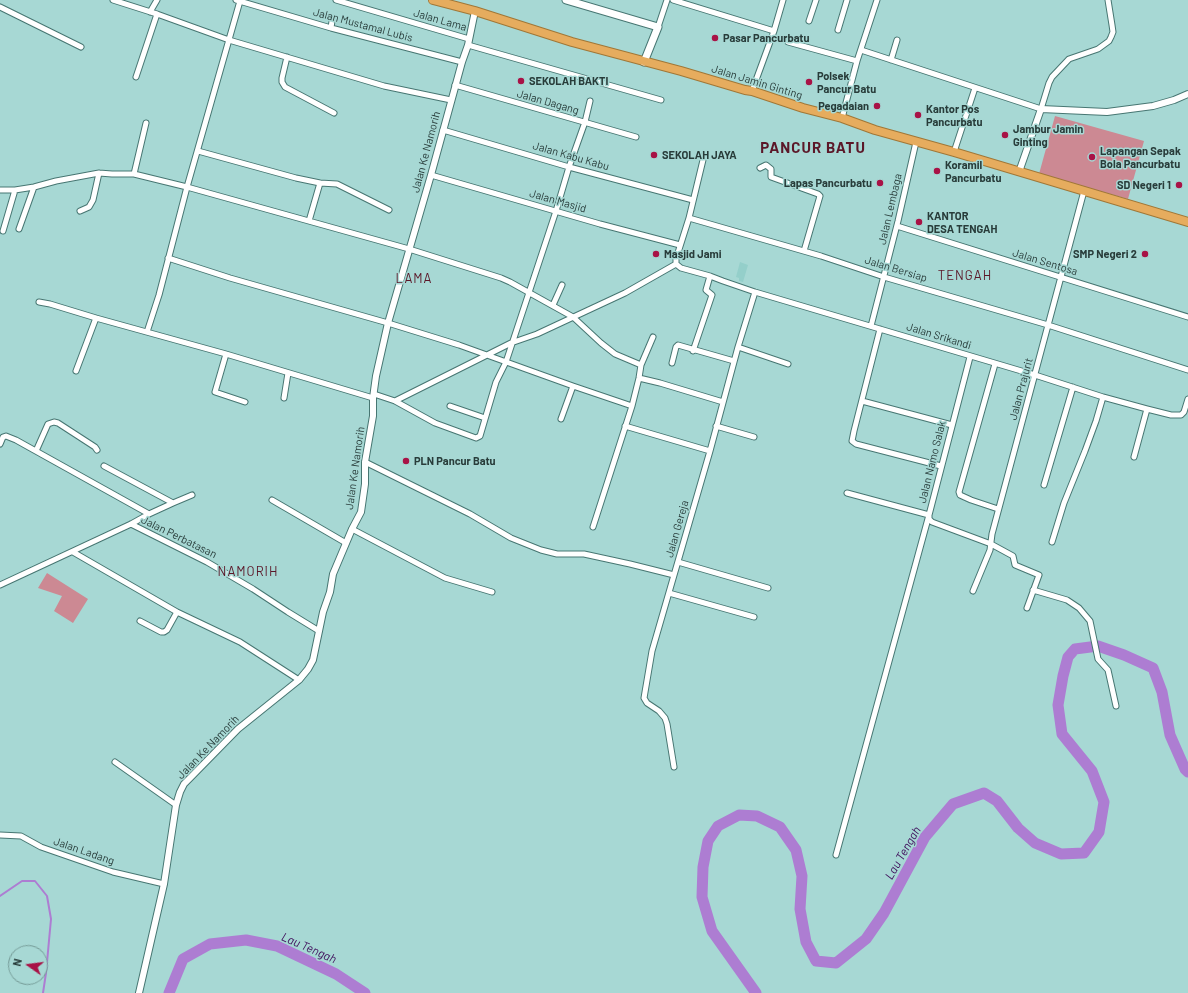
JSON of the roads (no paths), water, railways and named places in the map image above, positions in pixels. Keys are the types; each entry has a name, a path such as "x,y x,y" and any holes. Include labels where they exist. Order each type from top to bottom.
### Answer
{"highway":[{"name":"Jalan Jamin Ginting","path":"433,0 475,11 572,42 752,91 803,108 842,118 874,130 954,152 1188,222"}],"main road":[{"path":"566,0 658,27 644,62"}],"street":[{"path":"113,0 229,40 384,86 451,100"},
{"path":"150,12 157,0"},
{"name":"Jalan Lama","path":"336,0 468,42 661,100"},
{"path":"658,27 667,0"},
{"path":"673,0 774,31"},
{"path":"752,91 774,31 783,0"},
{"path":"809,21 816,0"},
{"path":"838,30 847,0"},
{"path":"842,118 876,0"},
{"path":"1019,172 1052,77 1069,59 1098,49 1109,41 1113,32 1108,0"},
{"path":"147,332 159,295 187,188 229,40 238,1"},
{"name":"Jalan Mustamal Lubis","path":"238,1 331,28 462,62"},
{"path":"0,7 81,47"},
{"name":"Jalan Ke Namorih","path":"139,993 164,884 176,805 184,784 238,729 299,680 313,660 333,574 352,529 361,512 365,484 365,462 373,416 376,376 388,323 432,175 475,11"},
{"path":"136,77 157,14"},
{"path":"331,28 332,21"},
{"path":"892,60 897,40"},
{"path":"788,42 858,61"},
{"path":"861,50 1041,109 1112,112 1153,106 1188,94"},
{"path":"287,57 282,78 282,82 285,87 334,113"},
{"name":"Jalan Dagang","path":"455,85 636,137"},
{"path":"954,152 975,88"},
{"path":"39,302 226,354 288,373 395,401 436,423 476,438 479,437 481,435 496,382 506,362 556,211 569,167 585,122 590,101"},
{"path":"134,174 146,123"},
{"name":"Jalan Kabu Kabu","path":"443,130 569,167 693,200"},
{"name":"Jalan Lembaga","path":"872,326 916,142"},
{"path":"198,151 296,178 341,186 390,210"},
{"path":"395,401 511,344 537,334 625,293 676,264 676,259 689,218 703,156"},
{"path":"760,168 766,165 771,169 771,177 820,196 804,251"},
{"path":"80,211 89,206 92,200 99,173"},
{"path":"0,190 15,190 34,187 56,181 99,173 134,174 309,221 409,249 501,278 573,317 600,343 615,354 641,365"},
{"name":"Jalan Masjid","path":"432,175 680,245"},
{"path":"309,221 320,183"},
{"path":"19,229 34,187"},
{"path":"3,232 15,190"},
{"name":"Jalan Prajurit","path":"973,591 987,558 991,544 998,509 1084,191"},
{"name":"Jalan Bersiap","path":"689,218 804,251 1188,370"},
{"name":"Jalan Sentosa","path":"897,226 1188,317"},
{"path":"168,258 230,278 388,323 488,355 632,406"},
{"name":"Jalan Srikandi","path":"676,264 681,268 710,276 755,292 1147,409 1171,415 1181,415 1184,412 1188,398"},
{"path":"693,351 712,295 706,290 710,276"},
{"path":"553,305 562,285"},
{"name":"Jalan Gereja","path":"674,767 665,718 647,703 644,698 652,651 755,292"},
{"path":"76,371 96,318"},
{"path":"880,329 852,441 856,444 942,466"},
{"path":"593,527 632,406 641,365 653,337"},
{"path":"672,363 678,345 693,351 734,361"},
{"path":"738,347 788,364"},
{"path":"226,354 215,392 245,402"},
{"name":"Jalan Namo Salak","path":"847,493 929,515 970,357"},
{"path":"995,364 960,495 998,509"},
{"path":"284,398 288,373"},
{"path":"639,378 723,402"},
{"path":"561,419 573,386"},
{"path":"1044,485 1072,387"},
{"path":"1052,542 1064,503 1085,451 1103,397"},
{"path":"862,401 952,425"},
{"path":"450,406 485,418"},
{"path":"1134,457 1147,409"},
{"path":"36,450 48,424 54,422 58,423 95,447 97,450"},
{"path":"625,426 710,451"},
{"path":"716,426 754,437"},
{"path":"0,444 6,436 22,443 149,514"},
{"path":"365,462 470,514 511,538 541,550 557,554 584,554 674,575"},
{"path":"104,466 173,503"},
{"path":"0,585 192,495"},
{"path":"272,500 346,543"},
{"path":"929,515 928,518 932,522 991,544 1013,556 1015,565 1039,575 1027,608"},
{"path":"836,854 929,515"},
{"name":"Jalan Perbatasan","path":"131,524 208,562 319,631"},
{"path":"352,529 445,578 492,592"},
{"path":"73,552 177,612 240,642 299,680"},
{"path":"678,562 768,588"},
{"path":"1033,590 1067,600 1079,608 1090,621 1098,659 1108,670 1116,706"},
{"path":"669,593 754,617"},
{"path":"140,621 161,632 164,632 167,630 177,612"},
{"path":"115,762 176,805"},
{"name":"Jalan Ladang","path":"0,835 21,836 41,847 113,872 164,884"}],"waterway":[{"name":"Lau Tengah","path":"756,993 712,931 702,897 703,867 708,841 718,826 739,815 757,816 780,827 796,850 802,876 800,909 806,942 816,961 836,963 866,939 884,913 925,837 953,804 984,793 997,801 1018,828 1035,843 1061,854 1084,853 1099,832 1104,802 1092,771 1062,734 1058,705 1068,657 1075,649 1098,646 1124,655 1153,668 1162,692 1170,735 1185,769 1188,772"},
{"path":"0,896 22,881 35,881 47,896 51,919 43,993"},
{"name":"Lau Tengah","path":"169,993 183,959 210,944 246,940 277,946 336,974 365,993"}],"place":[{"name":"Pasar Pancurbatu","path":"715,38"},
{"name":"SEKOLAH BAKTI","path":"521,81"},
{"name":"Polsek Pancur Batu","path":"809,82"},
{"name":"Pegadaian","path":"877,106"},
{"name":"Kantor Pos Pancurbatu","path":"918,115"},
{"name":"Jambur Jamin Ginting","path":"1005,135"},
{"name":"SEKOLAH JAYA","path":"654,155"},
{"name":"Lapangan Sepak Bola Pancurbatu","path":"1092,157"},
{"name":"Koramil Pancurbatu","path":"937,171"},
{"name":"Lapas Pancurbatu","path":"880,183"},
{"name":"SD Negeri 1","path":"1179,185"},
{"name":"KANTOR DESA TENGAH","path":"919,222"},
{"name":"Masjid Jami","path":"656,254"},
{"name":"SMP Negeri 2","path":"1145,254"},
{"name":"PLN Pancur Batu","path":"406,461"}],"district":[{"name":"PANCUR BATU","path":"813,148"},
{"name":"TENGAH","path":"965,276"},
{"name":"LAMA","path":"414,279"},
{"name":"NAMORIH","path":"248,572"}]}
